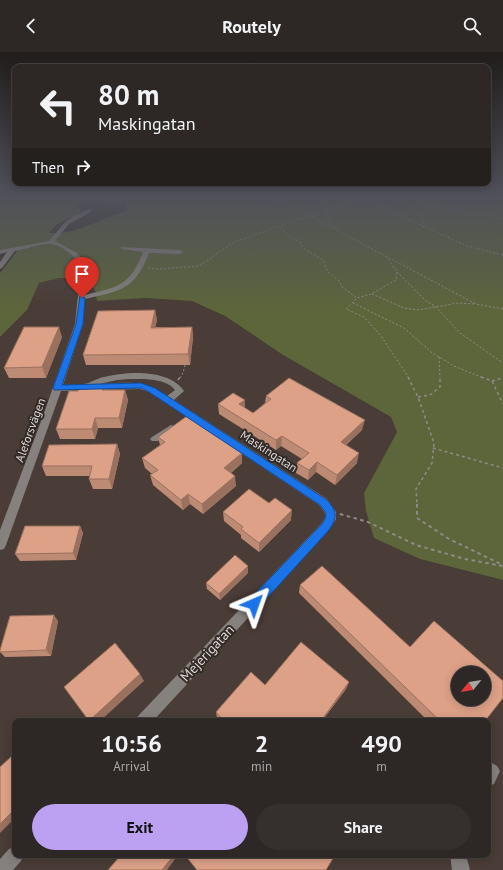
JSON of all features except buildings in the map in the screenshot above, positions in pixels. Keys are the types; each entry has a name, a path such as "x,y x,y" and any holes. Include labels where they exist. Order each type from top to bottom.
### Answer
{"street":[{"path":"0,252 51,242 56,234"},
{"name":"Aleforsvägen","path":"0,545 79,324 84,266 81,260 58,244 51,242"},
{"path":"123,248 147,251 180,252"},
{"path":"0,267 13,249"},
{"path":"82,298 119,287 130,281 140,267 147,251"},
{"path":"88,387 99,380 112,377 150,378 173,383 180,391 168,400"},
{"name":"Maskingatan","path":"57,388 141,386 152,390 168,400 184,419 323,502 331,512"},
{"path":"155,439 184,419"},
{"name":"Mejerigatan","path":"145,718 325,527 330,520 331,512"},
{"path":"1,870 12,858"},
{"path":"459,858 461,870"}],"path":[{"path":"140,267 158,269 199,266 234,242 257,234"},
{"path":"286,234 300,242 303,248 323,260 328,272 340,281 342,286 357,298"},
{"path":"344,234 476,304"},
{"path":"441,234 467,246 503,255"},
{"path":"386,256 397,272 425,300 436,307 460,334 503,363"},
{"path":"397,272 396,280 371,294 357,298 346,309 364,317 381,336 408,374 418,397 434,443 432,463 416,489 418,518 449,539 503,566"},
{"path":"371,294 404,308 418,310 458,303 476,304 503,309"},
{"path":"352,303 404,328 431,352 454,366 492,381 503,378"},
{"path":"418,397 430,394 440,387 440,357"},
{"path":"173,383 183,374 185,365"},
{"path":"492,381 503,404"},
{"path":"433,448 503,468"},
{"path":"331,512 368,522 416,546 465,559 503,566"}],"shaded area":[{"path":"59,278 86,279 95,290 97,301 146,298 192,301 225,316 283,355 391,417 397,432 364,493 420,559 503,580 503,870 0,870 0,337 27,310 39,283"}],"green space":[{"path":"0,234 503,234 503,580 420,559 374,538 366,511 364,493 397,432 391,417 283,355 225,316 192,301 146,298 97,301 95,290 86,279 59,278 39,283 27,310 0,337 0,273 18,250 0,253"}],"route":[{"path":"82,298 79,324 57,388 141,386 152,390 323,502 331,512 330,520 325,527 254,604"}]}
